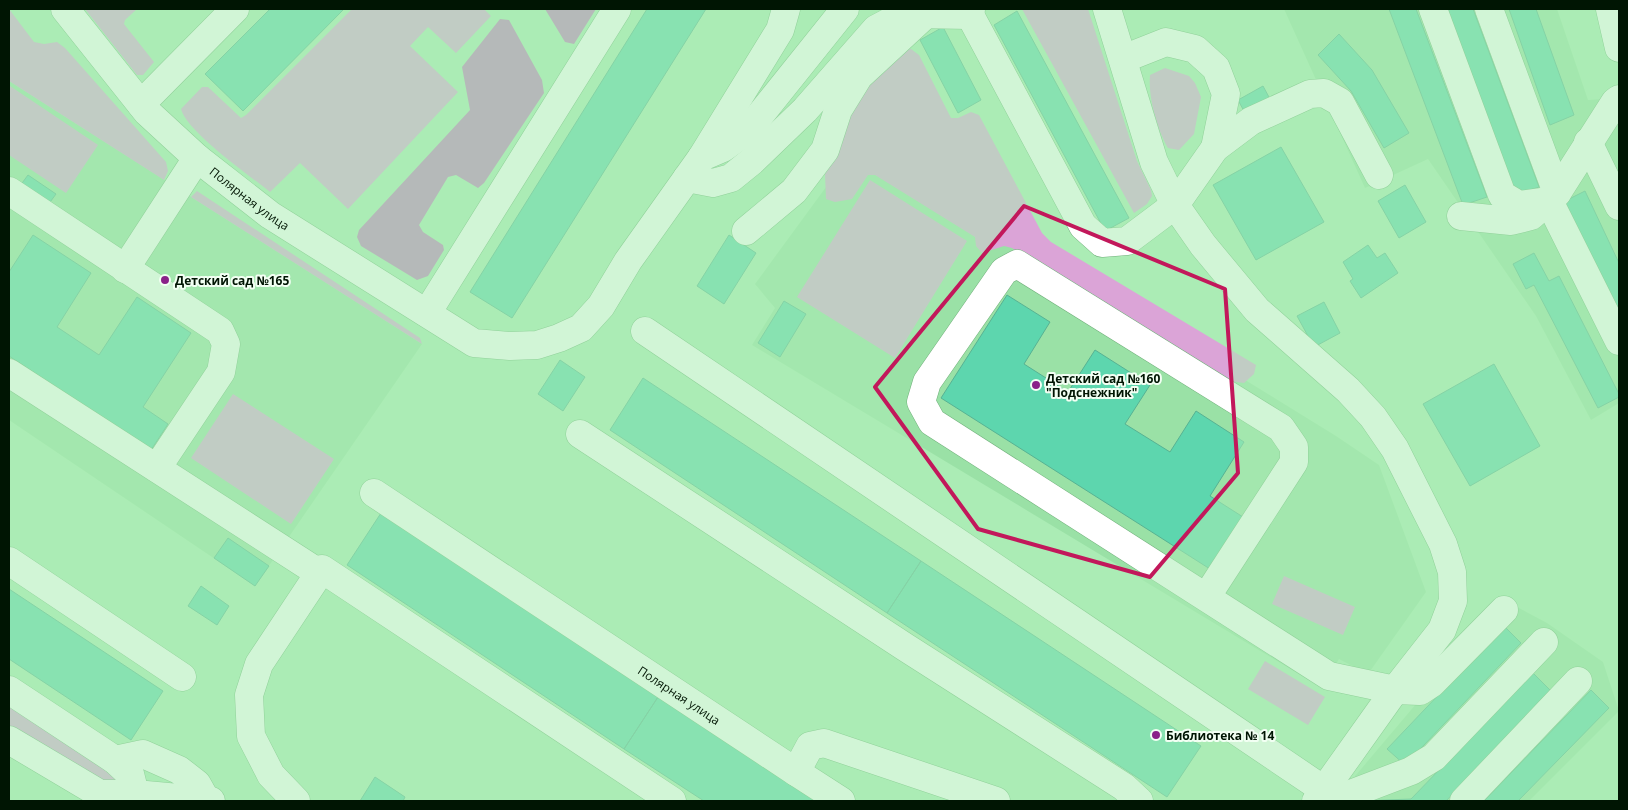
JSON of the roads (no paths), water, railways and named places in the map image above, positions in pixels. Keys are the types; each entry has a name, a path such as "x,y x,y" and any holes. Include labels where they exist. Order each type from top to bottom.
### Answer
{"street":[{"name":"Полярная улица","path":"65,9 141,104 197,158 270,215 474,343 510,346 537,345 560,338 581,328 601,306 628,261 695,168"},
{"path":"141,104 235,9"},
{"path":"427,313 617,9"},
{"path":"695,168 780,30 786,9"},
{"path":"695,168 748,130 845,9"},
{"path":"1107,9 1154,162 1175,205 1203,245 1257,310 1348,390 1373,417 1395,449 1443,544 1452,572 1453,601 1442,630 1395,690 1324,797"},
{"path":"1433,9 1502,195 1519,205 1553,197"},
{"path":"1489,9 1553,197 1619,341"},
{"path":"1610,9 1619,48"},
{"path":"695,168 713,183 731,178 752,161 805,110 876,29 895,19 919,12 970,12 1083,226 1102,243 1127,241 1175,205 1215,148 1251,121 1310,94 1324,93 1340,102 1379,175"},
{"path":"746,231 794,190 825,150 838,110 858,76 919,12"},
{"path":"1123,59 1166,42 1195,48 1216,68 1226,94 1215,148"},
{"path":"1461,216 1511,221 1531,216 1553,197 1618,94"},
{"path":"1588,142 1619,206"},
{"path":"125,269 197,158"},
{"path":"9,191 220,331 226,344 221,372 157,468"},
{"path":"1208,596 1294,462 1294,447 1281,428 1017,264 1004,271 927,382 920,402 932,422 1208,596 1329,676 1395,690 1420,691 1432,683 1504,610"},
{"path":"645,331 1324,797"},
{"path":"9,373 319,573"},
{"path":"580,434 904,647 1124,787 1139,801"},
{"name":"Полярная улица","path":"374,493 841,801"},
{"path":"9,561 182,677"},
{"path":"296,801 271,775 251,736 249,695 259,664 322,569 672,801"},
{"path":"1324,797 1411,771 1434,757 1544,642"},
{"path":"1464,801 1578,681"},
{"path":"9,690 115,760 130,774 115,796"},
{"path":"9,740 115,796 208,801"},
{"path":"796,772 810,746 824,743 996,801"},
{"path":"115,760 143,754 179,770 197,784 208,801"}],"place":[{"name":"Детский сад №165","path":"165,280"},
{"name":"Детский сад №160 \"Подснежник\"","path":"1036,385"},
{"name":"Библиотека № 14","path":"1156,735"}]}
